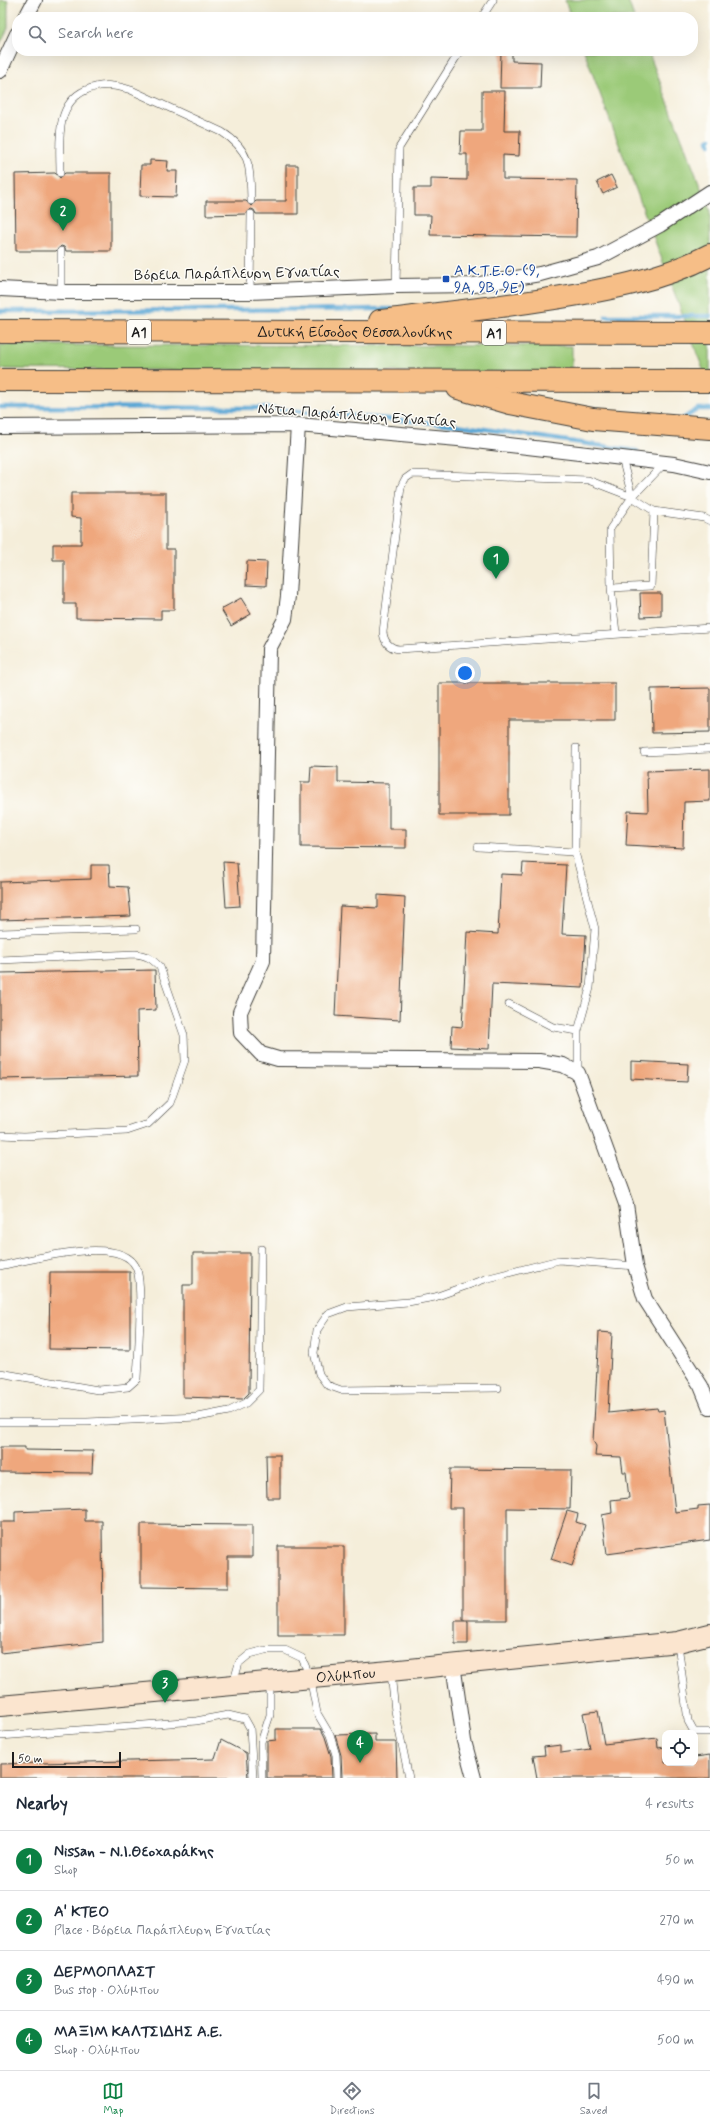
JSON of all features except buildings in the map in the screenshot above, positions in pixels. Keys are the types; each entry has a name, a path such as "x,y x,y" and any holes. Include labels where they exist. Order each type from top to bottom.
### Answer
{"highway":[{"path":"277,333 488,308 641,282 673,272 710,255"},
{"name":"Δυτική Είσοδος Θεσσαλονίκης","path":"0,332 710,333"},
{"path":"0,380 710,381"},
{"path":"432,380 510,403 594,419 710,428"}],"main road":[{"name":"Ολύμπου","path":"0,1706 390,1671 697,1638"}],"street":[{"path":"29,12 35,0"},
{"path":"0,71 12,45"},
{"name":"Βόρεια Παράπλευρη Εγνατίας","path":"0,289 61,292 250,292 396,286 474,285 540,274 598,258 660,225 710,192"},
{"path":"298,425 288,596 285,619 269,649 263,961 240,1012 241,1033 261,1054 278,1059 539,1061 563,1065 578,1073 626,1204 635,1266 645,1299 701,1386 710,1408"},
{"name":"Νότια Παράπλευρη Εγνατίας","path":"0,427 298,425 458,438 665,463 710,472"},
{"path":"453,1664 464,1741 474,1778"}],"lane":[{"path":"485,12 493,0"},
{"path":"396,286 399,148 457,56"},
{"path":"60,173 61,121 71,100 80,92 92,87 104,85 117,86 131,90 222,132 234,140 242,149 248,160 251,201"},
{"path":"250,292 251,214"},
{"path":"61,251 61,292"},
{"path":"622,458 632,497"},
{"path":"616,633 611,588 610,529 632,497 665,463"},
{"path":"710,521 704,518 654,511 632,497 584,480 417,473 408,476 401,487 383,632 385,642 389,646 399,649 616,633 710,628"},
{"path":"611,588 651,586 654,511"},
{"path":"576,748 575,852 595,929 590,988 578,1031 578,1073"},
{"path":"644,752 710,749"},
{"path":"478,847 575,852"},
{"path":"0,933 136,929"},
{"path":"0,960 135,954 145,955 152,959 160,967 184,1035 185,1060 170,1102 148,1124 127,1131 24,1136 0,1135"},
{"path":"509,1004 553,1027 578,1031"},
{"path":"0,1422 175,1419 229,1411 246,1403 259,1390 261,1249"},
{"path":"0,1266 76,1251 111,1250 125,1255 136,1266 139,1288 137,1379 128,1387 98,1390 0,1373"},
{"path":"498,1388 341,1390 328,1385 319,1374 314,1353 317,1330 328,1314 347,1307 408,1302 435,1297 485,1279 559,1260 635,1266"},
{"path":"697,1638 688,1721 694,1732 710,1732"},
{"path":"233,1684 239,1663 250,1654 265,1650 286,1650 302,1658 310,1677 317,1713 330,1735 336,1755 337,1778"},
{"path":"390,1671 395,1711 409,1778"},
{"path":"262,1778 261,1742 270,1715 270,1681"},
{"path":"0,1736 196,1721 228,1716 245,1719 250,1728 253,1778"}],"green space":[{"path":"0,0 8,1 8,28 0,44"},
{"path":"565,0 628,0 632,12 569,12"},
{"path":"586,56 650,56 710,211 710,388"},
{"path":"0,345 572,346 572,373 0,369"}],"waterway":[{"path":"710,139 708,140 710,144"},
{"path":"0,311 392,309"},
{"path":"606,316 710,316"},
{"path":"0,407 263,408 457,425 637,451"},
{"path":"684,418 698,409 710,409"}],"place":[{"name":"Α' ΚΤΕΟ","path":"63,231"},
{"name":"Α Κ.Τ.Ε.Ο. (9, 9Α, 9Β, 9Ε)","path":"446,279"},
{"name":"Nissan - Ν.Ι.Θεοχαράκης","path":"496,579"},
{"name":"ΔΕΡΜΟΠΛΑΣΤ","path":"165,1703"},
{"name":"ΜΑΞΙΜ ΚΑΛΤΣΙΔΗΣ Α.Ε.","path":"360,1763"}]}
